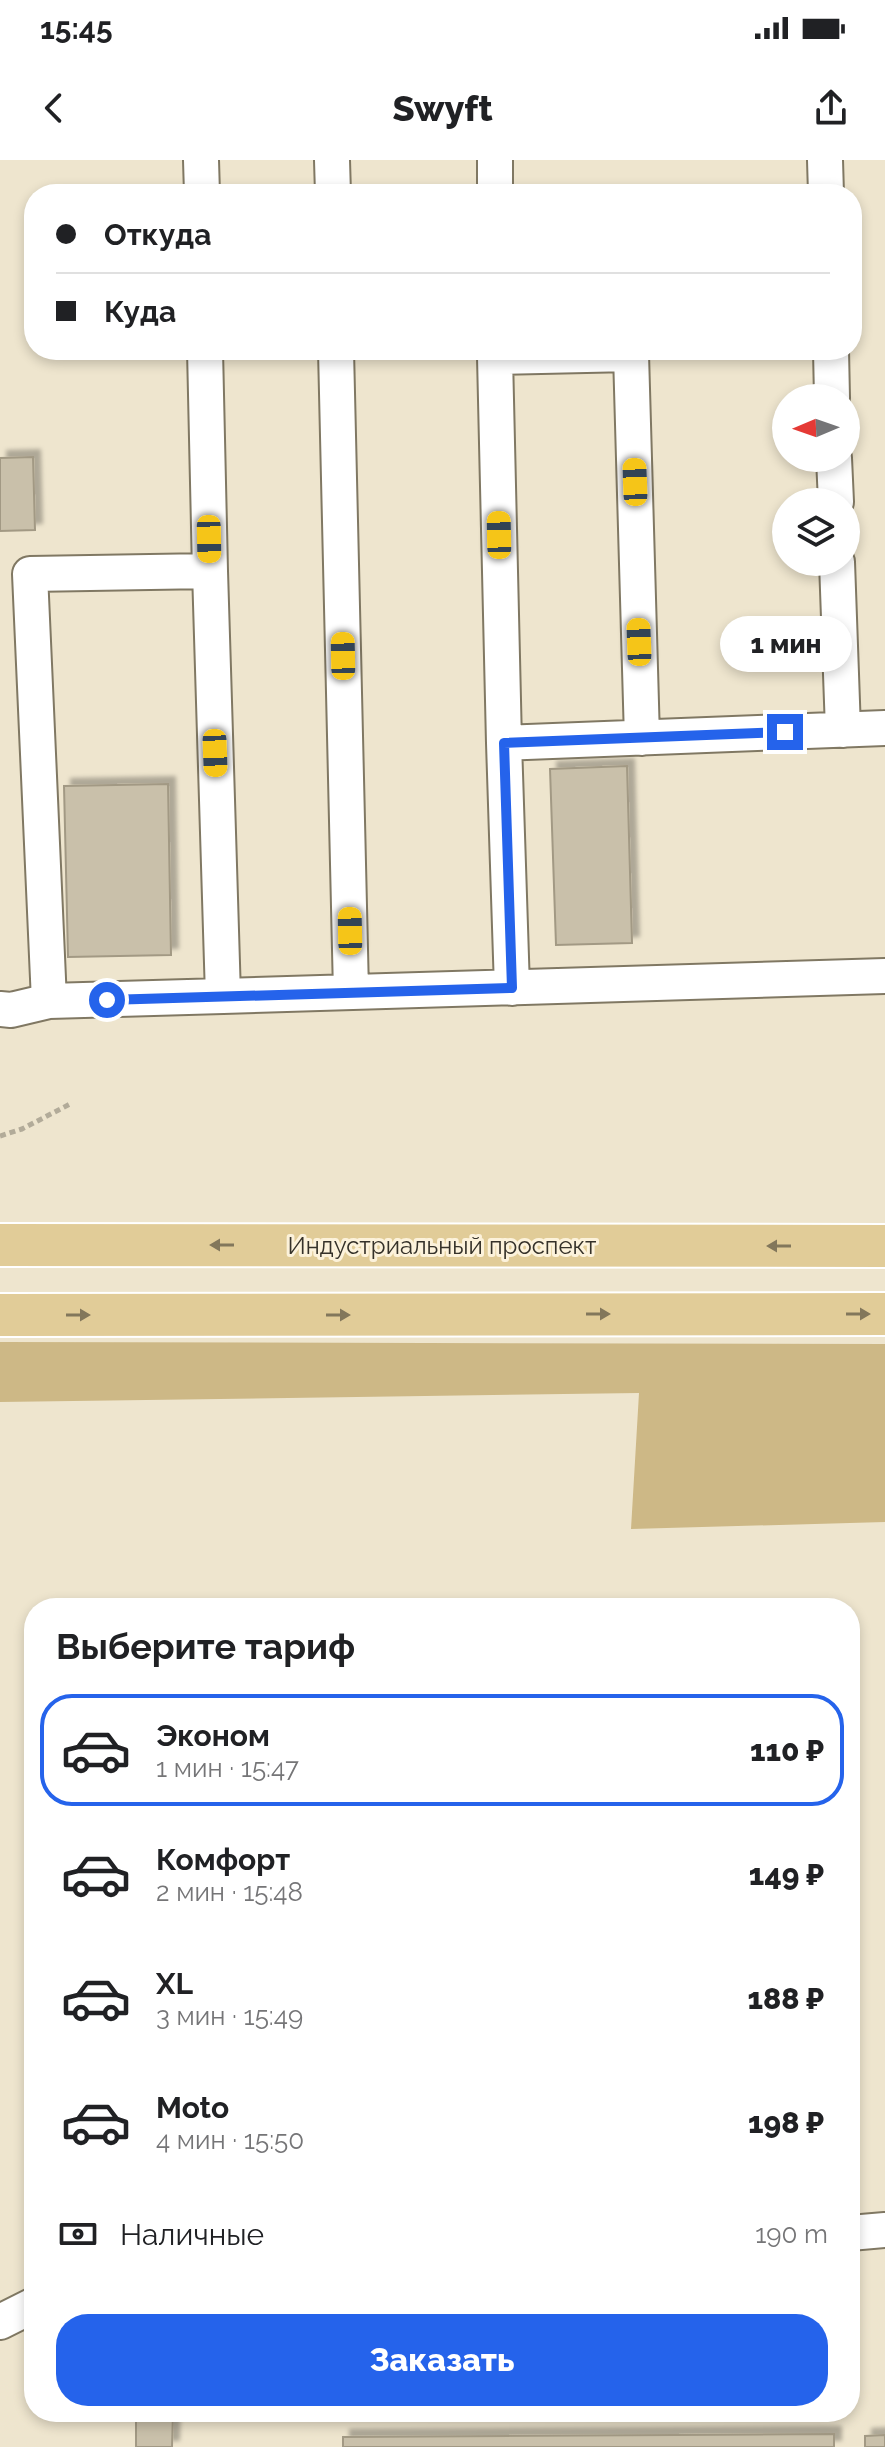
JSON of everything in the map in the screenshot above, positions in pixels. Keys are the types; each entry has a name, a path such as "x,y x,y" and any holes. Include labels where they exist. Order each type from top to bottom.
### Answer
{"main road":[{"name":"Индустриальный проспект","path":"0,1245 885,1246"},
{"path":"0,1315 885,1314"}],"lane":[{"path":"201,160 202,184"},
{"path":"332,160 333,184"},
{"path":"495,160 495,184"},
{"path":"825,160 826,184"},
{"path":"205,360 223,996"},
{"path":"336,360 351,992"},
{"path":"495,360 512,988"},
{"path":"631,360 642,738"},
{"path":"831,360 832,384"},
{"path":"49,1001 15,574 210,571"},
{"path":"838,576 843,730"},
{"path":"504,743 885,728"},
{"path":"0,1009 11,1010 49,1001 885,976"},
{"path":"860,2232 885,2230"},
{"path":"0,2322 24,2310"}],"path":[{"path":"0,1136 22,1129 72,1103"}],"shaded area":[{"path":"0,1342 885,1344 885,1522 631,1529 639,1393 0,1402"}],"building":[{"path":"33,457 35,530 0,531 0,458"},
{"path":"627,766 632,943 556,945 550,769"},
{"path":"168,784 171,955 68,957 64,786"},
{"path":"136,2422 173,2422 172,2447 136,2447"},
{"path":"834,2434 834,2447 343,2447 343,2437"},
{"path":"885,2435 885,2447 865,2447 865,2436"}],"route":[{"path":"107,1000 512,988 504,743 785,732"}]}
